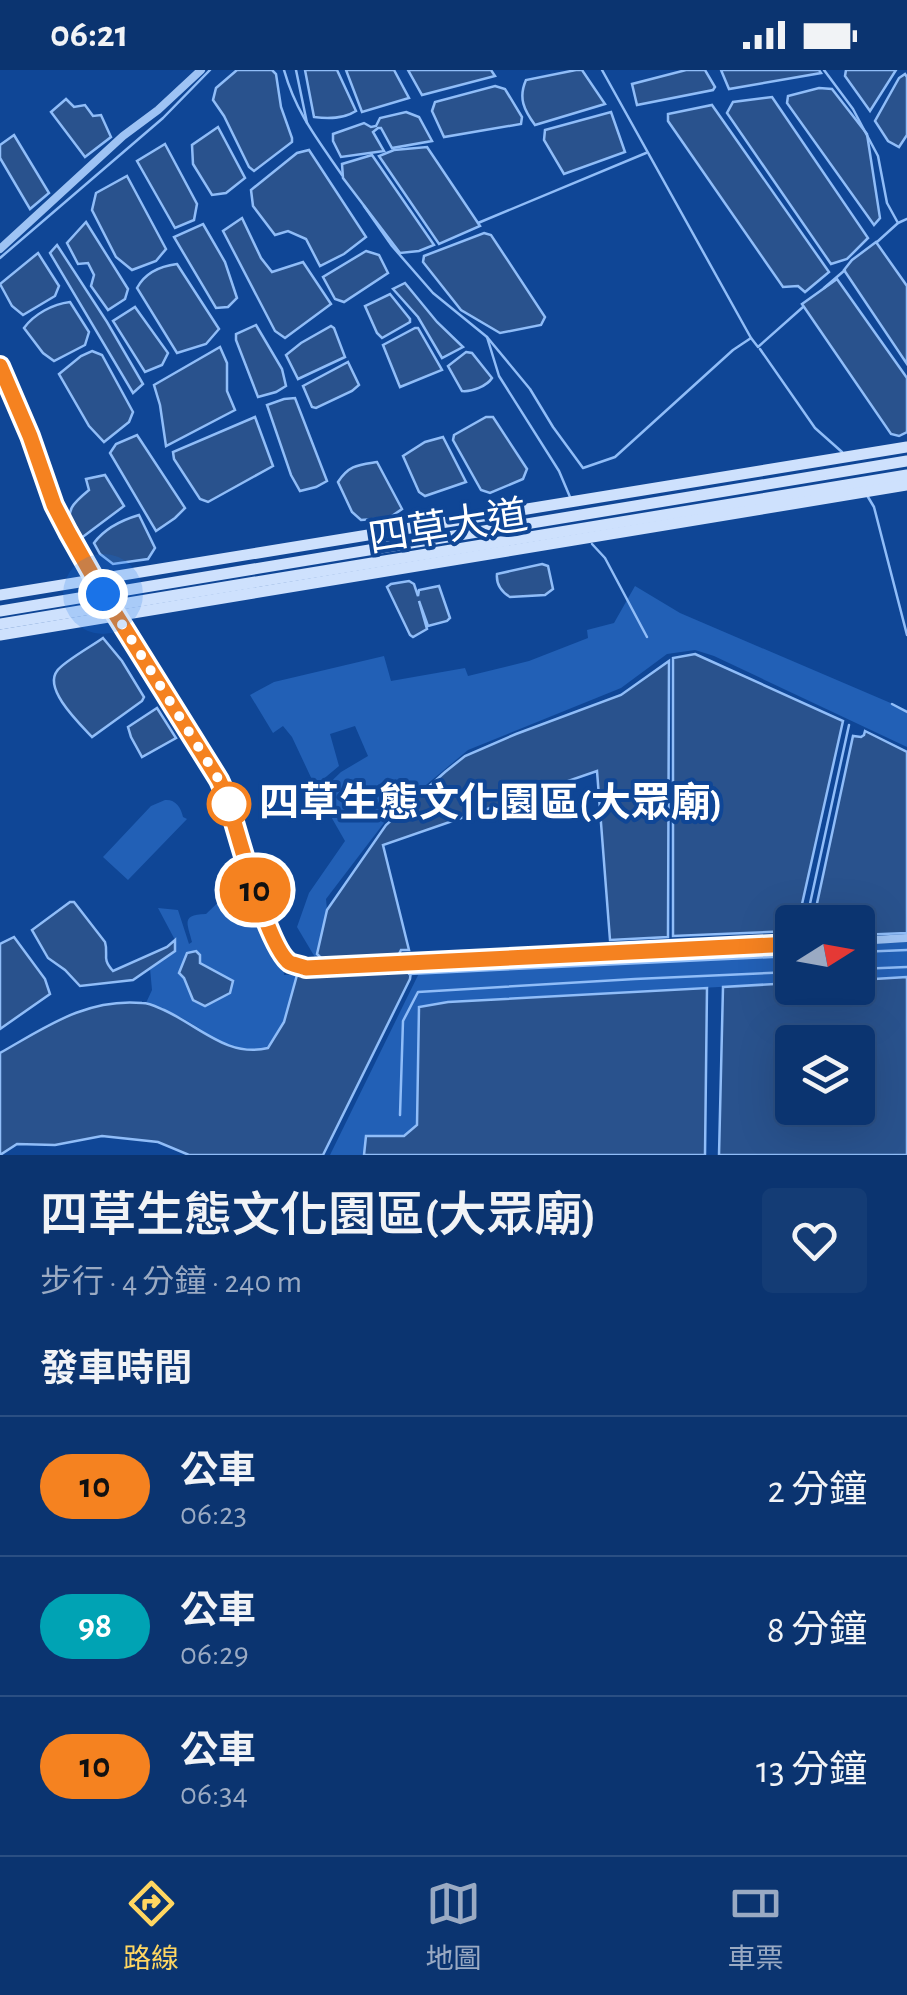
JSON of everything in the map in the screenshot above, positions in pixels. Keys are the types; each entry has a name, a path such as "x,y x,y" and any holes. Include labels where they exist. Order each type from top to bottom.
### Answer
{"street":[{"path":"0,249 201,70"},
{"path":"0,366 54,505 113,611 219,780 265,918 290,963 306,968 775,945"},
{"name":"四草大道","path":"0,594 907,447"},
{"name":"四草大道","path":"0,612 907,462"},
{"name":"四草大道","path":"0,635 113,611 907,475"},
{"name":"四草大道","path":"0,624 113,611 907,485"},
{"path":"875,939 907,938"}],"shaded area":[{"path":"237,70 272,70 276,74 281,107 292,138 292,142 254,171 213,100 216,88"},
{"path":"305,70 337,70 356,111 336,118 314,117"},
{"path":"346,70 394,70 409,98 362,112"},
{"path":"408,70 491,70 495,76 422,95"},
{"path":"582,70 605,104 535,125 523,104 526,80"},
{"path":"686,70 705,70 715,87 637,105 632,84"},
{"path":"721,70 819,70 821,73 729,89"},
{"path":"846,70 896,70 870,111 845,76"},
{"path":"905,74 907,135 899,147 888,141 875,121"},
{"path":"495,86 505,89 522,117 521,124 444,137 432,111 435,102"},
{"path":"819,88 832,89 867,134 880,218 874,225 787,103 788,96"},
{"path":"772,97 868,238 847,259 831,264 727,113 733,102"},
{"path":"66,99 74,107 85,105 93,116 101,115 111,137 85,157 51,112"},
{"path":"712,105 829,272 805,292 798,286 783,287 668,121 668,114"},
{"path":"406,112 419,117 432,141 392,148 378,128 373,132 384,151 341,157 333,134 364,123 376,126 380,118"},
{"path":"611,112 625,152 564,174 544,140 545,130"},
{"path":"218,127 245,178 226,193 212,195 193,164 192,145"},
{"path":"14,135 49,193 30,209 0,158 0,145"},
{"path":"165,144 197,204 194,220 175,228 137,161"},
{"path":"427,147 480,226 439,244 379,156 394,150"},
{"path":"309,150 366,237 320,266 306,239 288,231 275,235 253,206 251,190 297,153"},
{"path":"372,155 434,245 400,253 343,178 342,164"},
{"path":"127,176 166,249 156,261 132,270 116,257 92,210 96,193"},
{"path":"242,218 272,272 303,262 331,304 285,338 275,331 223,231"},
{"path":"86,222 128,289 125,299 108,310 91,286 94,275 88,263 78,264 67,243"},
{"path":"203,224 225,262 237,298 228,307 216,308 174,237"},
{"path":"484,233 491,235 545,317 541,325 500,333 461,310 423,262 424,256"},
{"path":"876,242 907,286 907,364 844,270"},
{"path":"57,245 143,384 133,393 50,253"},
{"path":"366,251 379,255 388,273 344,302 335,299 323,277"},
{"path":"38,253 59,286 55,296 23,315 12,306 0,284"},
{"path":"177,264 219,329 206,344 177,353 137,288 154,271"},
{"path":"837,279 907,378 907,432 899,436 891,434 802,304"},
{"path":"405,283 463,347 442,358 418,317 393,289"},
{"path":"390,294 410,322 382,338 365,306"},
{"path":"70,302 89,332 85,345 54,361 24,328 44,310"},
{"path":"135,307 168,353 162,365 145,372 113,321"},
{"path":"256,325 282,369 286,386 258,397 236,340 236,334"},
{"path":"331,326 345,357 298,379 286,355"},
{"path":"415,328 442,370 400,387 383,345"},
{"path":"220,347 227,363 227,391 235,410 166,446 154,385"},
{"path":"92,351 102,355 133,412 129,422 104,442 89,426 59,374"},
{"path":"466,352 472,353 492,378 479,388 462,391 448,366"},
{"path":"348,362 359,385 312,407 303,386"},
{"path":"295,398 327,481 316,487 300,491 291,475 267,405"},
{"path":"255,417 273,466 208,502 200,499 173,452"},
{"path":"493,417 527,469 523,479 490,493 481,490 453,440 454,435"},
{"path":"137,435 185,508 156,531 110,453 116,444"},
{"path":"443,437 466,482 425,496 419,492 403,456 425,442"},
{"path":"377,462 402,509 389,518 361,520 352,512 338,482 354,467"},
{"path":"105,475 124,506 80,539 71,532 72,508 89,490 86,479"},
{"path":"139,515 155,548 148,559 113,564 94,543 114,525"},
{"path":"548,566 553,589 545,595 510,597 502,590 497,574"},
{"path":"409,581 418,596 419,590 439,586 450,618 428,626 419,601 427,629 413,637 387,587"},
{"path":"635,586 680,613 907,710 907,747 714,656 695,650 667,654 621,688 468,750 390,815 326,899 316,959 297,927 309,893 345,841 318,794 341,772 368,756 355,726 330,734 339,766 315,786 292,737 283,726 273,733 250,695 274,682 384,656 391,681 465,668 468,676 529,661 588,638 587,630 614,623"},
{"path":"103,638 144,697 92,737 65,706 54,678 65,663"},
{"path":"695,654 843,721 802,905 775,905 775,932 673,936 673,658"},
{"path":"669,661 668,937 610,940 597,771 383,845 409,950 401,950 397,958 325,962 317,954 327,910 386,825 445,772 465,756 621,695"},
{"path":"157,708 176,738 142,757 128,727"},
{"path":"865,731 907,752 907,933 875,934 875,905 817,905 853,736 864,735"},
{"path":"165,800 177,804 187,819 128,880 103,857 151,806"},
{"path":"229,892 240,898 253,897 283,964 284,975 297,975 284,1023 268,1048 232,1047 182,1018 146,1003 152,990 150,968 175,950 175,940 158,908 178,910 189,944 189,918 206,914"},
{"path":"74,902 105,942 106,960 113,971 175,940 175,951 133,980 80,986 48,958 32,930"},
{"path":"14,937 45,979 50,994 0,1029 0,944"},
{"path":"907,942 907,977 875,979 875,943"},
{"path":"775,948 775,984 448,1002 419,1007 417,1125 404,1136 366,1136 364,1155 330,1155 423,965"},
{"path":"196,951 200,963 233,981 230,993 205,1006 193,1000 179,973 187,953"},
{"path":"411,971 323,1155 189,1155 158,1142 102,1136 55,1145 17,1144 0,1155 0,1053 67,1016 103,1005 145,1003 227,1045 253,1050 268,1048 284,1022 300,973"},
{"path":"907,977 907,1155 719,1155 723,987 775,984 775,1005 875,1005 875,979"},
{"path":"707,988 705,1155 364,1155 366,1136 404,1136 417,1125 419,1007 448,1002"}],"waterway":[{"path":"0,258 163,118 210,70"},
{"path":"284,70 301,113 342,175"},
{"path":"296,70 307,123"},
{"path":"602,70 751,338"},
{"path":"824,70 853,109 878,156 887,203 898,223"},
{"path":"478,223 646,153"},
{"path":"364,206 433,293 487,337 499,376 559,471 570,497"},
{"path":"877,242 907,219"},
{"path":"824,288 845,270"},
{"path":"487,337 530,389 583,468 615,457 733,350 751,338 758,347 803,307"},
{"path":"760,349 815,428 842,452"},
{"path":"868,497 874,507 907,635"},
{"path":"592,544 605,558 647,637"},
{"path":"892,704 907,712"},
{"path":"810,905 849,725"},
{"path":"411,958 775,937"},
{"path":"875,951 907,950"},
{"path":"409,974 775,957"},
{"path":"875,968 907,967"},
{"path":"400,1115 403,1021 418,992 775,973"}],"bus line":[{"name":"10","path":"0,366 68,532 219,780 265,918 290,963 306,968 775,945"}],"place":[{"name":"四草生態文化園區(大眾廟)","path":"229,804"}],"route":[{"path":"103,594 219,780 229,804"}]}
